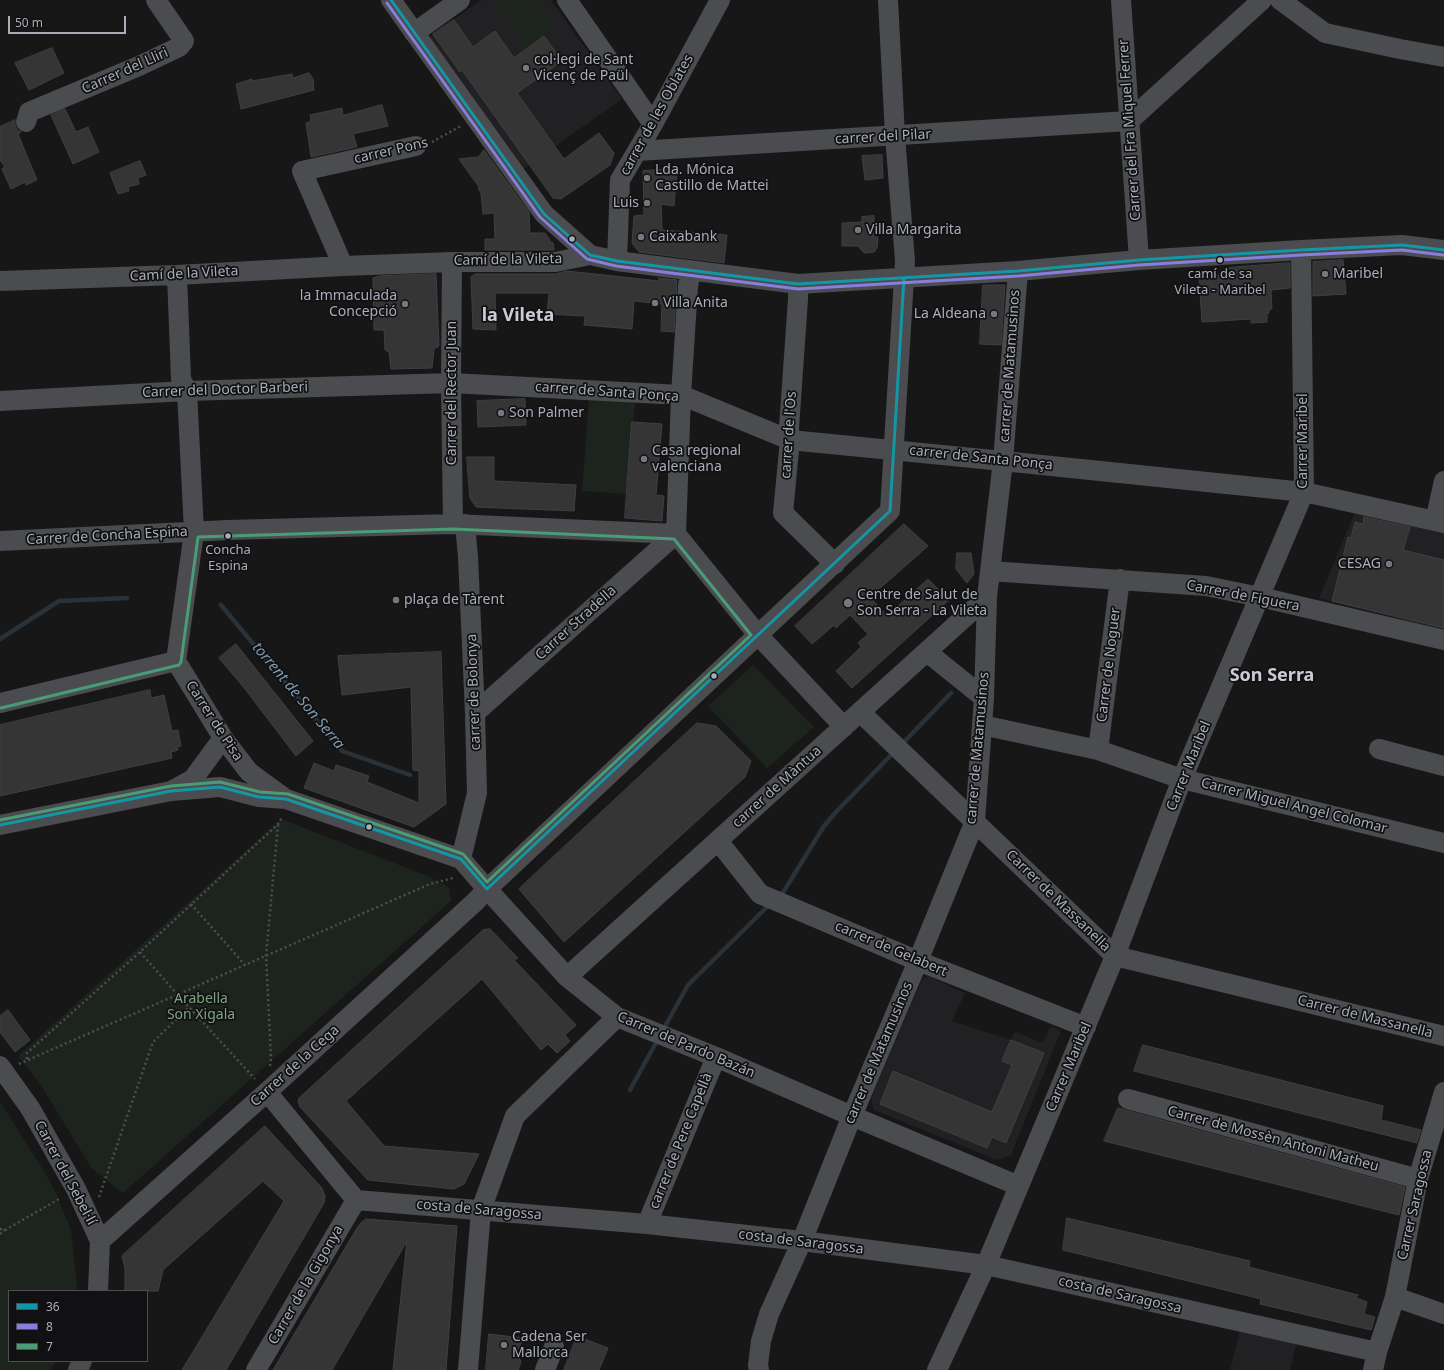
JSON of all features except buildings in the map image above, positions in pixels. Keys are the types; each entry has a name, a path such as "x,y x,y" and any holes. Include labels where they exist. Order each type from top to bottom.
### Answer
{"street":[{"name":"Carrer del Lliri","path":"26,122 29,112 139,66 179,47 184,41 156,0"},
{"path":"391,0 544,214 590,255"},
{"path":"414,33 460,0"},
{"path":"567,0 653,124"},
{"name":"carrer de les Oblates","path":"617,260 620,180 653,124 720,0"},
{"name":"Carrer de la Cega","path":"100,1241 267,1092 476,901 487,889 890,512 905,260 895,136 888,0"},
{"name":"Carrer del Fra Miquel Ferrer","path":"1121,0 1139,260"},
{"path":"1130,121 1262,0"},
{"path":"1280,0 1325,33 1400,50 1444,57"},
{"name":"carrer del Pilar","path":"637,151 1130,121"},
{"name":"carrer Pons","path":"343,266 302,171 416,146"},
{"name":"Camí de la Vileta","path":"0,281 177,275 452,262 554,262 590,255 691,271 798,284 1018,271 1139,260 1301,250 1402,245 1444,250"},
{"name":"Carrer Maribel","path":"937,1370 986,1265 1086,1027 1115,956 1182,779 1304,492 1301,250"},
{"name":"Carrer del Rector Juan","path":"452,262 451,383 459,524"},
{"path":"691,271 688,286 681,395 676,534 758,635 844,727"},
{"name":"carrer de Matamusinos","path":"759,1370 758,1366 761,1341 769,1314 802,1241 852,1116 918,961 975,821 984,698 987,597 1003,460 1018,271"},
{"path":"0,703 176,661 194,532 187,391 181,379 177,275"},
{"name":"carrer de l'Os","path":"798,284 789,428 790,440 783,513 836,564"},
{"name":"carrer de Santa Ponça","path":"451,383 681,395 790,440 1003,460 1304,492 1439,522"},
{"name":"Carrer del Doctor Barberi","path":"0,401 187,391 451,383"},
{"path":"1439,522 1444,481"},
{"name":"Carrer de Concha Espina","path":"0,542 194,532 459,524 676,534"},
{"name":"carrer de Bolonya","path":"459,524 468,557 477,792 467,866"},
{"name":"Carrer Stradella","path":"475,713 676,534"},
{"name":"Carrer de Figuera","path":"990,571 1206,586 1260,597 1444,640"},
{"name":"Carrer de Noguer","path":"1098,750 1120,580"},
{"name":"carrer de Màntua","path":"567,977 987,597"},
{"path":"927,652 984,698"},
{"name":"Carrer de Pisa","path":"176,661 222,738 249,772 290,800"},
{"name":"Carrer de Massanella","path":"860,712 1115,956 1444,1036"},
{"name":"Carrer Miguel Angel Colomar","path":"982,725 1098,750 1182,779 1444,843"},
{"path":"172,791 193,779 222,738"},
{"path":"1379,749 1444,766"},
{"path":"0,825 172,791 220,787 259,797 290,800 467,866"},
{"name":"carrer de Gelabert","path":"718,841 760,894 918,961 1086,1027"},
{"name":"Carrer de Pardo Bazán","path":"467,866 567,977 617,1017 716,1057 1019,1186"},
{"path":"468,1370 481,1210 515,1116 617,1017"},
{"name":"carrer de Pere Capellà","path":"647,1224 716,1057"},
{"name":"Carrer del Sebel·lí","path":"3,1070 30,1108 76,1190 100,1241 98,1290"},
{"path":"267,1092 356,1200"},
{"name":"Carrer de Mossèn Antoni Matheu","path":"1128,1099 1418,1179"},
{"name":"Carrer Saragossa","path":"1395,1297 1418,1179 1443,1103"},
{"name":"costa de Saragossa","path":"356,1200 647,1224 802,1241 986,1265 1375,1361"},
{"name":"Carrer de la Gigonya","path":"256,1370 356,1200"},
{"path":"1375,1361 1395,1297 1444,1314"},
{"path":"545,1370 554,1347"}],"path":[{"name":"carrer Pons","path":"416,146 435,141 475,116"},
{"path":"27,1059 27,1053 140,952 278,824 290,800"},
{"path":"267,1092 271,1058 266,956 278,824"},
{"path":"3,1070 430,884 467,866"},
{"path":"191,904 245,965"},
{"path":"140,952 267,1092"},
{"path":"90,1220 153,1042 189,1007"},
{"path":"0,1234 76,1190"},
{"path":"0,1229 5,1230"}],"shaded area":[{"name":"col·legi de Sant Vicenç de Paül","path":"481,0 551,0 622,99 523,169 429,37"},
{"name":"CESAG","path":"1357,508 1444,529 1444,631 1319,598"},
{"path":"928,976 965,993 952,1021 1011,1040 1015,1032 1043,1043 1051,1026 1061,1031 1011,1155 997,1160 874,1110 871,1098 922,979"},
{"path":"1241,1327 1296,1344 1290,1370 1230,1370"}],"green space":[{"path":"493,0 534,0 554,27 527,47"},
{"path":"589,399 635,402 627,494 582,491"},
{"path":"753,665 814,727 767,768 708,706"},
{"name":"Arabella Son Xigala","path":"281,819 425,875 449,887 451,901 123,1193 92,1169 39,1082 18,1056"},
{"path":"0,1102 47,1176 56,1193 71,1230 77,1290 8,1290 8,1362 55,1362 50,1370 0,1370"}],"waterway":[{"name":"torrent de Son Serra","path":"0,639 59,601 127,598"},
{"name":"torrent de Son Serra","path":"221,605 342,751 410,775"},
{"path":"901,745 951,693"},
{"path":"778,897 784,891 824,826 894,752"},
{"path":"663,1030 688,985 771,903"},
{"path":"630,1090 658,1039"}],"transit line":[{"name":"36","path":"391,0 544,214 590,255 617,261 798,284 1018,271 1139,260 1301,250 1402,245 1444,250"},
{"name":"8","path":"387,3 540,217 587,259 616,266 798,289 1018,276 1139,265 1301,255 1402,250 1443,255"},
{"name":"36","path":"0,825 171,791 220,787 259,797 286,799 461,859 487,889 890,511 904,278"},
{"name":"7","path":"0,820 171,786 220,782 260,792 288,794 463,854 487,882 751,635 674,539 453,529 198,537 181,662 179,665 1,708"}],"place":[{"name":"col·legi de Sant Vicenç de Paül","path":"526,68"},
{"name":"Lda. Mónica Castillo de Mattei","path":"647,178"},
{"name":"Luis","path":"647,203"},
{"name":"Villa Margarita","path":"858,230"},
{"name":"Caixabank","path":"641,237"},
{"name":"camí de sa Vileta - Maribel","path":"1220,260"},
{"name":"Maribel","path":"1325,274"},
{"name":"Villa Anita","path":"655,303"},
{"name":"la Immaculada Concepció","path":"405,304"},
{"name":"La Aldeana","path":"994,314"},
{"name":"Son Palmer","path":"501,413"},
{"name":"Casa regional valenciana","path":"644,459"},
{"name":"Concha Espina","path":"228,536"},
{"name":"CESAG","path":"1389,564"},
{"name":"plaça de Tàrent","path":"396,600"},
{"name":"Centre de Salut de Son Serra - La Vileta","path":"848,603"},
{"name":"Cadena Ser Mallorca","path":"504,1345"}],"district":[{"name":"la Vileta","path":"518,316"},
{"name":"Son Serra","path":"1272,676"}]}
